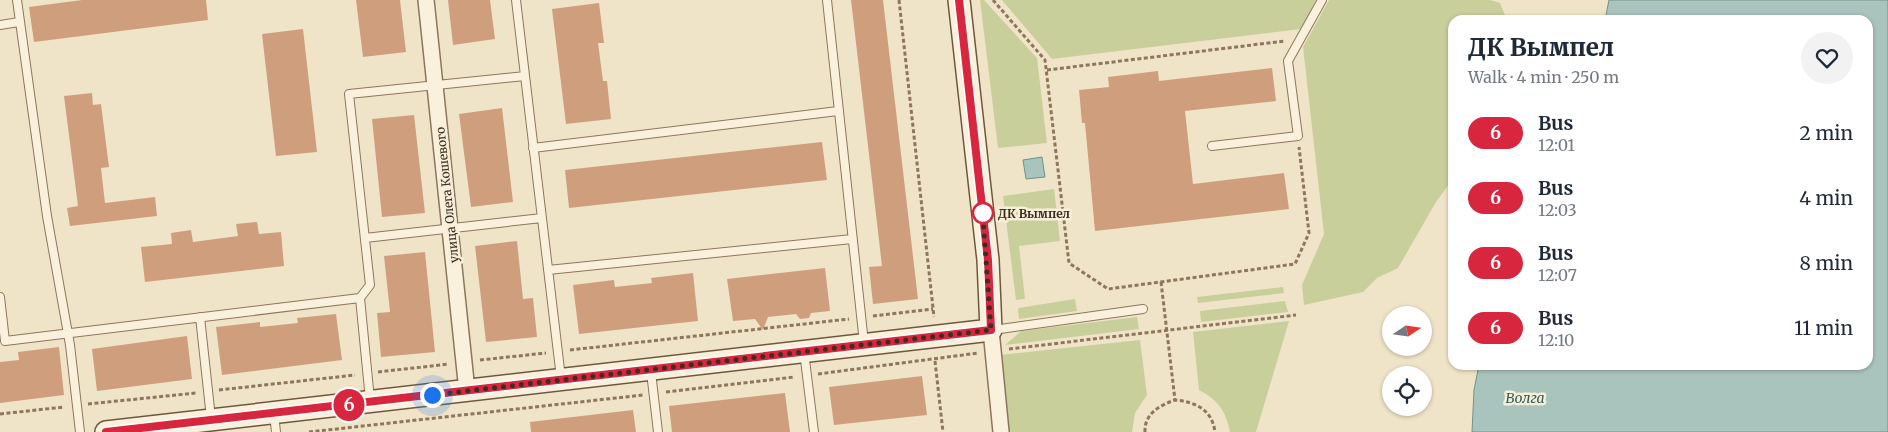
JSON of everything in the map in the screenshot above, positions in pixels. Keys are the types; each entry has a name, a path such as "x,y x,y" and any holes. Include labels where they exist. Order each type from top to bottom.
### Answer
{"street":[{"name":"улица Олега Кошевого","path":"426,0 451,228 466,391"},
{"path":"959,0 988,260 998,432"},
{"path":"106,432 178,428 211,420 275,423 370,402 991,330"}],"lane":[{"path":"17,0 47,216 68,333 80,432"},
{"path":"516,0 561,380"},
{"path":"827,0 865,345"},
{"path":"1212,146 1298,136 1288,61 1322,0"},
{"path":"0,25 19,22"},
{"path":"370,402 360,298 370,285 349,94 525,76"},
{"path":"533,148 838,111"},
{"path":"365,238 542,218"},
{"path":"548,270 852,239"},
{"path":"0,297 5,341 360,298"},
{"path":"991,330 1143,309"},
{"path":"200,317 211,420"},
{"path":"804,352 814,432"},
{"path":"651,370 658,432"}],"path":[{"path":"899,0 936,337 942,432"},
{"path":"993,0 1045,60 1069,263 1108,289 1295,264 1309,233 1298,136"},
{"path":"1047,70 1286,41 1288,61"},
{"path":"1161,282 1165,331 1175,400"},
{"path":"309,432 806,376 937,360 993,351 1296,315"},
{"path":"1145,432 1150,415 1161,404 1175,400 1194,402 1205,410 1214,424 1215,432"}],"green space":[{"path":"980,0 984,0 1037,58 1047,143 998,148"},
{"path":"1002,0 1316,0 1301,29 1052,59"},
{"path":"1329,0 1490,0 1500,3 1505,15 1448,15 1448,186 1436,202 1398,268 1377,278 1363,292 1304,305 1302,285 1324,234 1303,47"},
{"path":"1054,189 1060,241 1019,246 1025,299 1016,300 1003,196"},
{"path":"1283,287 1284,293 1198,303 1197,297"},
{"path":"1075,299 1077,311 1019,319 1018,308"},
{"path":"1285,301 1288,312 1201,322 1200,311"},
{"path":"1137,317 1139,329 1005,345 1021,331"},
{"path":"1289,321 1256,432 1230,432 1220,407 1199,390 1193,332"},
{"path":"1140,340 1147,395 1135,413 1132,432 1009,432 1000,355"}],"water":[{"name":"Волга","path":"1609,0 1888,0 1888,432 1472,432 1474,390 1478,370 1873,370 1873,15 1606,15"},
{"path":"1042,157 1045,177 1026,179 1023,160"}],"building":[{"path":"82,0 206,0 208,20 34,42 29,7"},
{"path":"356,0 400,0 406,52 363,57"},
{"path":"448,0 490,0 495,39 453,45"},
{"path":"851,0 883,0 918,299 873,304 869,267 882,266"},
{"path":"599,3 604,43 598,43 603,81 607,81 611,119 566,124 552,9"},
{"path":"303,29 317,152 276,156 262,34"},
{"path":"1272,68 1276,101 1185,111 1193,184 1284,173 1289,209 1095,231 1085,123 1082,123 1079,90 1109,87 1108,77 1158,71 1159,81"},
{"path":"92,93 93,105 101,104 109,167 101,168 105,203 155,197 157,216 70,226 67,208 78,206 64,96"},
{"path":"502,108 513,202 471,207 459,114"},
{"path":"414,115 425,213 382,217 372,119"},
{"path":"822,142 827,180 569,208 565,170"},
{"path":"257,222 259,234 281,232 284,266 145,282 141,247 172,244 171,233 191,230 193,242 238,236 236,224"},
{"path":"517,241 523,299 533,298 537,337 486,342 475,246"},
{"path":"425,252 435,352 381,357 377,313 390,312 384,256"},
{"path":"825,268 830,311 811,313 809,318 800,319 796,314 768,317 763,330 755,319 733,321 727,279"},
{"path":"693,273 698,321 579,334 573,285 614,280 615,287 652,283 651,278"},
{"path":"336,314 342,360 222,375 216,327 260,322 260,327 298,323 297,318"},
{"path":"187,336 192,379 97,391 92,349"},
{"path":"59,347 64,395 0,403 0,362 19,360 18,352"},
{"path":"922,376 927,415 834,425 829,387"},
{"path":"785,393 790,432 672,432 669,406"},
{"path":"633,410 636,432 531,432 530,422"}],"bus line":[{"name":"6","path":"106,432 991,330 988,260 959,0"}],"place":[{"name":"ДК Вымпел","path":"983,213"}],"route":[{"path":"432,395 991,330 988,260 982,204 983,213"}]}
